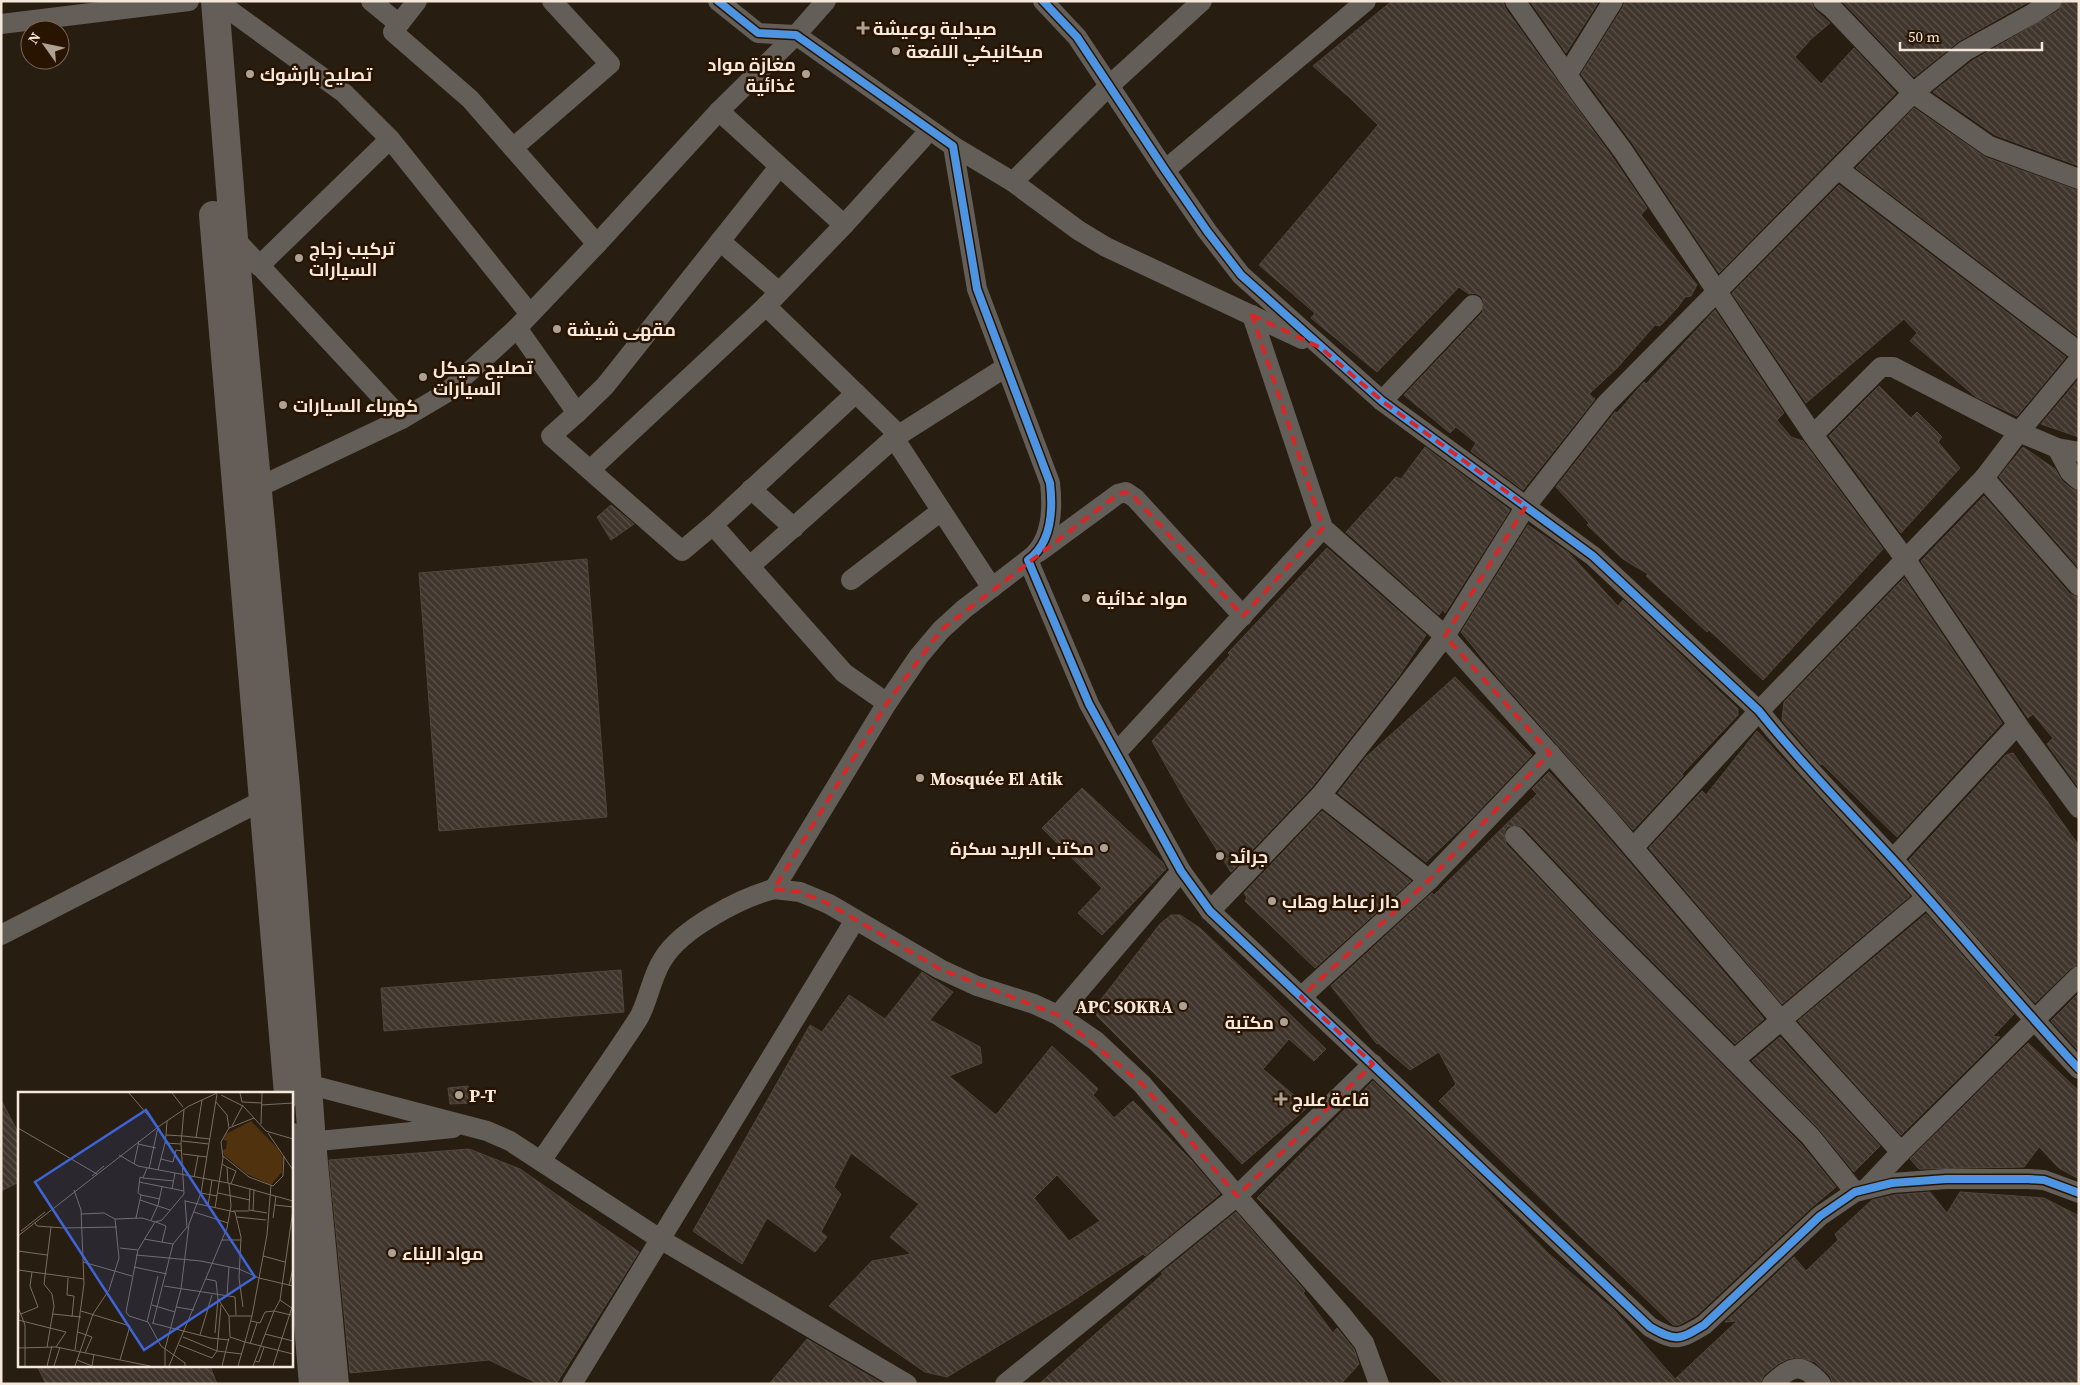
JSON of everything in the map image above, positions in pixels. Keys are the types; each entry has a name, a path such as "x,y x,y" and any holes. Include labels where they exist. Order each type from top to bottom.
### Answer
{"street":[{"path":"1,24 189,1"},
{"path":"196,1 247,490 275,794 314,1384"},
{"path":"216,1 234,238 247,490"},
{"path":"216,1 344,93 390,139 523,321 577,413"},
{"path":"370,1 399,24"},
{"path":"417,1 393,32 470,100 597,244"},
{"path":"513,148 610,64 552,1"},
{"path":"718,1 758,33 796,35 929,131 1013,182 1078,230 1106,247 1321,348"},
{"path":"247,490 402,419 446,393 523,321 597,244 719,111 796,35 826,1"},
{"path":"1043,1 1077,38 1207,231 1241,275 1382,401 1593,556 1759,711 1781,738 1927,898 2033,1020 2079,1069"},
{"path":"1165,170 1366,1"},
{"path":"1515,1 1623,151 1813,436 1906,560 2017,725 2079,808"},
{"path":"1567,75 1613,1"},
{"path":"1823,1 1913,93 1989,146 2079,179"},
{"path":"1210,911 1321,795 1445,636 1526,506 1606,404 1913,93 1965,51 2052,1"},
{"path":"1013,182 1194,4"},
{"path":"719,111 844,225"},
{"path":"590,470 773,299 844,225 929,131"},
{"path":"259,266 390,139"},
{"path":"953,146 977,289 1050,483 1053,505 1048,532 1031,558"},
{"path":"779,167 605,386 551,436 682,551 713,525 856,393"},
{"path":"1838,169 2079,352"},
{"path":"234,238 402,419"},
{"path":"720,240 897,437 941,512 992,588"},
{"path":"1382,401 1473,305"},
{"path":"1252,315 1323,528 1445,636 1633,848 1781,1020 1901,1152"},
{"path":"1633,848 1759,711 1984,478 2019,432 2079,360"},
{"path":"750,566 897,437 1006,366"},
{"path":"1813,436 1881,367 1887,366 1893,367 2019,432 2057,448 2079,452"},
{"path":"2057,448 2070,472 2079,480"},
{"path":"1984,478 2079,586"},
{"path":"751,489 794,528"},
{"path":"774,889 887,703 919,656 941,630 964,609 1118,494 1126,492 1135,498 1243,616"},
{"path":"851,580 941,512"},
{"path":"713,525 844,673 887,703"},
{"path":"1116,753 1323,528"},
{"path":"1031,558 1089,704 1181,871 1210,911 1650,1327 1669,1338 1686,1336 1704,1325 1820,1216 1861,1191 2079,976"},
{"path":"1892,859 2017,725"},
{"path":"1301,997 1429,880 1550,754"},
{"path":"1,935 275,794"},
{"path":"1321,795 1429,880"},
{"path":"1515,836 1599,926 1810,1136 1861,1191"},
{"path":"1058,1015 1181,871"},
{"path":"541,1161 640,1016 650,986 663,959 683,935 756,894 774,889 800,892 829,904 940,969 977,986 1034,1004 1058,1015 1096,1041 1142,1084 1347,1321 1364,1343 1379,1384"},
{"path":"1734,1060 1927,898"},
{"path":"572,1384 855,920"},
{"path":"1005,1384 1237,1196 1373,1064"},
{"path":"294,1088 468,1126 510,1141 660,1240 907,1384"},
{"path":"298,1138 468,1126"},
{"path":"298,1138 335,1384"},
{"path":"1861,1191 1892,1183 1946,1179 2036,1179 2057,1183 2079,1194"},
{"path":"1772,1384 1787,1371 1794,1368 1808,1371 1821,1384"}],"highlighted area":[{"path":"1252,315 1321,348 1382,401 1526,506 1445,636 1550,753 1429,880 1301,997 1373,1064 1237,1196 1142,1084 1058,1015 940,969 829,904 800,892 774,889 887,703 941,630 1118,494 1126,492 1135,498 1243,616 1323,528"}],"building":[{"path":"1392,1 1503,1 1505,8 1647,208 1641,215 1697,285 1691,296 1685,297 1660,326 1655,325 1617,368 1589,394 1595,399 1523,490 1471,451 1476,443 1456,427 1450,433 1404,395 1482,313 1484,302 1481,296 1475,293 1469,294 1459,287 1377,372 1311,318 1315,313 1259,265 1378,125 1313,66"},
{"path":"1530,1 1599,1 1566,53"},
{"path":"1625,1 1811,1 1815,10 1830,23 1811,39 1795,57 1821,84 1854,48 1896,93 1719,273 1633,144 1581,74"},
{"path":"1842,1 2030,1 1959,41 1914,77"},
{"path":"2064,1 2079,1 2079,166 1995,135 1933,92 1972,61 2058,11"},
{"path":"1914,108 1985,157 2079,191 2079,337 1856,168"},
{"path":"1839,185 2066,357 2017,416 1976,397 1910,341 1917,333 1904,319 1806,403 1732,293"},
{"path":"1715,310 1784,413 1777,420 1791,437 1803,441 1883,549 1763,680 1646,576 1648,574 1623,559 1587,525 1589,523 1556,487 1615,412 1617,413 1644,382 1646,384"},
{"path":"2079,379 2079,437 2041,424"},
{"path":"1879,386 1911,418 1917,412 1942,437 1938,442 1960,468 1901,533 1829,436"},
{"path":"1425,447 1510,510 1445,613 1443,609 1439,615 1346,532 1396,477 1401,479"},
{"path":"2023,447 2055,469 2062,481 2079,492 2079,568 1999,477"},
{"path":"1984,496 2070,594 2079,598 2079,788 2047,744 2053,738 2033,714 2028,718 1921,561"},
{"path":"611,505 634,524 611,540 597,517"},
{"path":"1528,525 1569,553 1618,606 1623,600 1738,709 1738,715 1682,774 1683,776 1633,830 1500,680 1461,632"},
{"path":"1327,548 1426,635 1399,676 1312,787 1231,872 1187,803 1152,741 1230,655 1228,653"},
{"path":"587,559 607,817 439,831 419,573"},
{"path":"1904,578 2002,723 1897,837 1821,765 1782,720 1784,702"},
{"path":"1455,677 1532,755 1471,819 1426,862 1338,793 1366,757"},
{"path":"1757,731 1910,896 1782,1004 1649,848 1702,791 1706,795"},
{"path":"2013,753 2079,846 2079,964 2071,968 2035,1003 1909,860 2006,755"},
{"path":"1549,772 1594,821 1764,1019 1735,1044 1608,917 1524,828 1518,825 1507,827 1504,833 1506,844 1591,933 1801,1144 1836,1187 1812,1207 1697,1315 1679,1325 1673,1325 1439,1101 1456,1084 1439,1052 1410,1070 1377,1044 1331,986 1432,893 1434,895 1537,794 1532,789"},
{"name":"مكتب البريد سكرة","path":"1082,788 1163,863 1166,869 1102,935 1078,913 1102,888 1042,828"},
{"path":"1322,811 1411,881 1315,968 1245,901 1247,898 1244,893"},
{"path":"1926,914 2014,1014 1993,1036 2000,1037 1901,1135 1798,1021"},
{"name":"APC SOKRA","path":"1171,915 1180,915 1200,928 1326,1049 1314,1061 1289,1039 1263,1069 1308,1107 1242,1164 1092,1011 1160,924"},
{"path":"621,970 624,1012 384,1031 381,988"},
{"path":"922,972 953,992 930,1020 980,1047 982,1063 949,1076 996,1115 1052,1046 1098,1089 1093,1095 1114,1118 1133,1101 1191,1160 1220,1194 1145,1256 1143,1254 1068,1304 947,1377 925,1372 829,1306 872,1261 911,1254 890,1237 919,1204 851,1153 834,1187 841,1194 821,1232 827,1237 815,1252 767,1218 742,1264 693,1231 810,1025 822,1032 849,995 885,1019","holes":["1057,1175 1100,1221 1069,1241 1034,1198"]},
{"path":"2079,993 2079,1051 2051,1021"},
{"path":"1780,1037 1880,1146 1854,1172 1818,1128 1752,1061"},
{"path":"2028,1043 2079,1091 2079,1179 2059,1168 2039,1147 2024,1167 1919,1169 1910,1159"},
{"path":"1373,1081 1473,1176 1549,1254 1614,1310 1675,1379 1737,1321 1725,1322 1794,1257 1806,1271 1838,1240 1835,1234 1872,1200 1894,1195 1930,1192 1947,1213 1960,1192 2044,1198 2079,1216 2079,1384 1833,1384 1830,1376 1815,1362 1798,1357 1778,1364 1764,1375 1760,1384 1444,1384 1257,1198"},
{"name":"P-T","path":"468,1086 470,1103 450,1104 448,1088"},
{"path":"1,1100 18,1132 18,1182 1,1191"},
{"path":"469,1149 520,1169 639,1252 556,1384 539,1384 489,1360 350,1373 329,1160"},
{"path":"1236,1212 1305,1291 1303,1293 1333,1333 1337,1328 1354,1349 1359,1364 1341,1384 1039,1384 1163,1274 1161,1273"},
{"path":"807,1339 883,1384 769,1384"},
{"path":"38,1368 211,1368 217,1384 46,1384"}],"cycle path":[{"path":"718,1 758,33 796,35 953,146 977,289 1050,483 1051,514 1049,525 1042,544 1028,560 1089,704 1181,871 1210,911 1650,1327 1666,1335 1677,1337 1689,1334 1704,1325 1820,1216 1855,1192 1892,1183 1946,1179 2028,1179 2044,1180 2079,1193"},
{"path":"1043,1 1077,37 1207,231 1241,275 1382,401 1593,556 1759,711 2079,1069"}],"place":[{"name":"صيدلية بوعيشة","path":"863,28"},
{"name":"ميكانيكي اللفعة","path":"896,51"},
{"name":"تصليح بارشوك","path":"250,74"},
{"name":"مغازة مواد غذائية","path":"806,74"},
{"name":"تركيب زجاج السيارات","path":"299,258"},
{"name":"مقهى شيشة","path":"557,329"},
{"name":"تصليح هيكل السيارات","path":"423,377"},
{"name":"كهرباء السيارات","path":"283,405"},
{"name":"مواد غذائية","path":"1086,598"},
{"name":"Mosquée El Atik","path":"920,778"},
{"name":"مكتب البريد سكرة","path":"1104,848"},
{"name":"جرائد","path":"1220,856"},
{"name":"دار زعباط وهاب","path":"1272,901"},
{"name":"APC SOKRA","path":"1183,1006"},
{"name":"مكتبة","path":"1284,1022"},
{"name":"P-T","path":"459,1095"},
{"name":"قاعة علاج","path":"1281,1099"},
{"name":"مواد البناء","path":"392,1253"}]}
